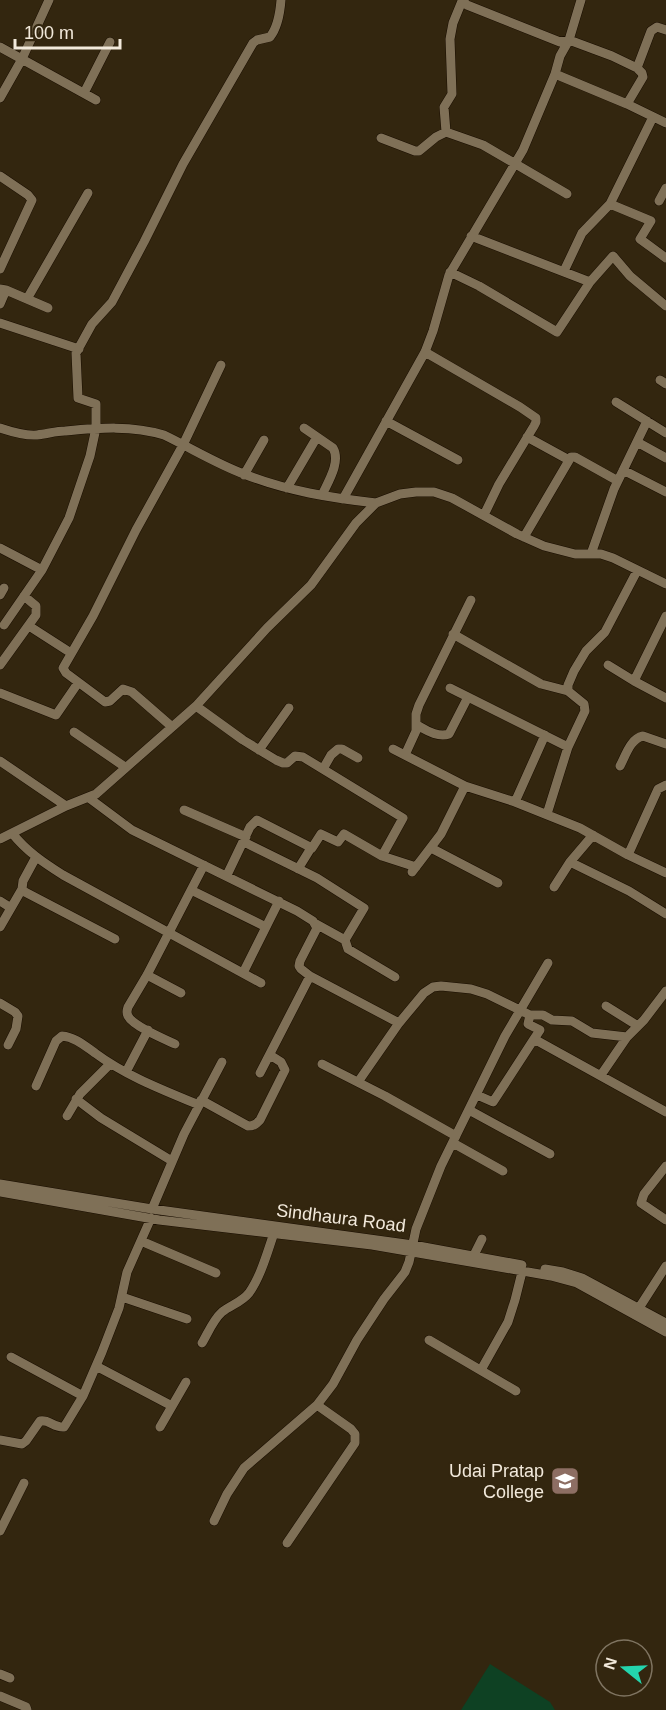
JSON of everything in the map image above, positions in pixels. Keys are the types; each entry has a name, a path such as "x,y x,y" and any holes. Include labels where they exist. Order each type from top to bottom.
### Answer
{"street":[{"path":"2,92 22,59 49,0"},
{"path":"4,625 42,570 63,532 90,456 96,428 96,404 78,398 76,353 92,324 112,302 183,164 253,43 270,37 273,33 281,0"},
{"path":"343,499 425,352 450,272 516,164 555,74 560,56 569,40 581,0"},
{"path":"446,132 444,107 452,94 450,39 453,23 462,1 466,5 560,42 569,40 637,68 642,73 642,77 627,104"},
{"path":"637,68 651,31 657,27 666,30"},
{"path":"84,93 110,42"},
{"path":"0,47 96,100"},
{"path":"555,74 666,123"},
{"path":"564,271 582,233 610,204 653,117"},
{"path":"381,138 419,152 436,137 446,132 483,145 567,194"},
{"path":"0,176 32,200 0,269"},
{"path":"658,201 666,188"},
{"path":"27,299 88,193"},
{"path":"610,204 651,221 640,239 666,258"},
{"path":"471,236 590,282"},
{"path":"450,272 479,286 556,332 590,282 613,256 630,276 666,306"},
{"path":"0,304 3,289 48,308"},
{"path":"0,323 79,349"},
{"path":"425,352 536,418 537,422 499,484 484,515"},
{"path":"171,726 132,692 123,689 107,703 98,699 63,671 64,664 93,616 136,530 183,445 221,365"},
{"path":"616,402 666,433"},
{"path":"591,554 618,481 647,421"},
{"path":"386,422 458,460"},
{"path":"0,428 37,435 123,427 153,432 164,435 244,474 287,488 343,499 376,502 400,494 434,492 452,498 525,537 565,552 601,554 666,584"},
{"path":"304,428 333,448 336,453 334,466 322,495"},
{"path":"287,488 317,436"},
{"path":"527,437 569,460"},
{"path":"244,474 264,440"},
{"path":"637,442 666,458"},
{"path":"525,537 571,458 575,457 618,481"},
{"path":"623,470 666,492"},
{"path":"0,838 96,794 196,706 267,628 311,585 356,523 376,502"},
{"path":"0,548 42,570"},
{"path":"568,691 574,671 586,651 605,632 637,571"},
{"path":"0,665 29,626 37,610 36,606 24,596"},
{"path":"405,755 416,731 416,714 419,705 471,600"},
{"path":"634,681 666,616"},
{"path":"29,626 71,654"},
{"path":"453,634 541,684 568,691 584,704 585,711 568,747 547,814"},
{"path":"609,665 666,698"},
{"path":"0,693 56,715 78,683"},
{"path":"450,688 568,747"},
{"path":"417,725 439,735 449,734 468,697"},
{"path":"196,706 283,763 299,756 403,818 382,856"},
{"path":"260,750 289,708"},
{"path":"74,732 125,767"},
{"path":"515,802 545,735"},
{"path":"620,766 639,736 666,744"},
{"path":"323,769 338,749 358,758"},
{"path":"393,749 465,786 515,802 580,828 666,873"},
{"path":"0,762 66,807"},
{"path":"628,855 658,789 666,785"},
{"path":"298,869 321,834 338,842 344,834 382,856 414,869 441,834 465,786"},
{"path":"89,798 132,830 308,917 345,940 348,949 396,977"},
{"path":"184,810 317,878 364,908 345,940"},
{"path":"226,875 250,827 256,820 311,848"},
{"path":"12,833 36,857 63,875 261,983"},
{"path":"554,887 570,862 593,835"},
{"path":"431,848 498,883"},
{"path":"0,927 22,890 23,881 36,857"},
{"path":"570,862 629,891 666,914"},
{"path":"175,1044 134,1023 128,1017 127,1012 204,865"},
{"path":"22,890 115,939"},
{"path":"191,890 266,927"},
{"path":"0,901 11,908"},
{"path":"243,973 279,901"},
{"path":"316,924 314,934 300,961 301,969 399,1023"},
{"path":"214,1521 227,1494 244,1468 317,1405 333,1384 357,1340 384,1299 405,1272 419,1220 441,1166 505,1036 548,963"},
{"path":"147,975 182,993"},
{"path":"260,1073 310,976"},
{"path":"358,1082 399,1023 424,993 433,987 441,986 487,994 530,1014 543,1015 552,1020 572,1021 592,1033 627,1037"},
{"path":"601,1075 627,1037 666,991"},
{"path":"0,1003 18,1016 16,1029 8,1046"},
{"path":"606,1006 638,1026"},
{"path":"477,1095 493,1102 540,1030 528,1024 530,1014"},
{"path":"126,1072 148,1030"},
{"path":"36,1086 56,1041 62,1036 79,1042 110,1064 154,1086 252,1126 256,1124 285,1070 281,1062 270,1054"},
{"path":"534,1039 666,1112"},
{"path":"0,1440 22,1444 39,1421 44,1420 55,1426 64,1427 83,1396 119,1308 127,1272 172,1161 222,1062"},
{"path":"67,1116 76,1099 110,1064"},
{"path":"322,1064 358,1082 503,1171"},
{"path":"76,1099 101,1118 172,1161"},
{"path":"469,1110 550,1154"},
{"path":"666,1166 644,1194 641,1203 666,1220"},
{"name":"Sindhaura Road","path":"0,1184 151,1214 474,1257 563,1272 582,1278 666,1323"},
{"path":"0,1192 274,1233 412,1249 551,1276 577,1283 666,1332"},
{"path":"202,1343 218,1317 249,1293 261,1269 274,1233"},
{"path":"474,1257 482,1239"},
{"path":"141,1241 216,1273"},
{"path":"639,1308 666,1266"},
{"path":"481,1370 511,1314 522,1272"},
{"path":"122,1297 187,1318"},
{"path":"429,1340 516,1390"},
{"path":"11,1357 83,1396"},
{"path":"96,1366 172,1406"},
{"path":"160,1426 186,1382"},
{"path":"287,1543 355,1443 355,1434 351,1429 317,1405"},
{"path":"0,1532 24,1483"},
{"path":"0,1674 10,1678"},
{"path":"0,1695 26,1707 27,1710"}],"green space":[{"path":"490,1664 550,1702 555,1710 461,1710"}],"place":[{"name":"Udai Pratap College","path":"565,1481"}]}
